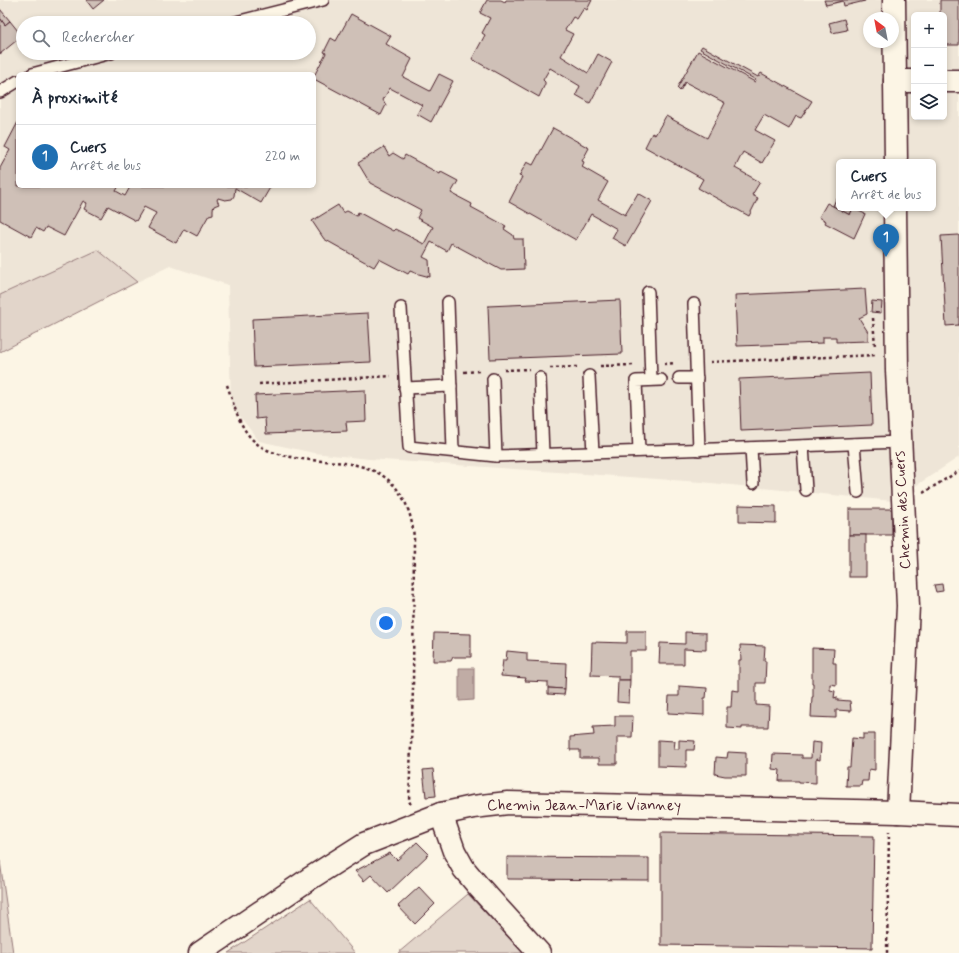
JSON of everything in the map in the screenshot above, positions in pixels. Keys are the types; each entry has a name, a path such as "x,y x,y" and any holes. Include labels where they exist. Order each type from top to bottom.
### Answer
{"street":[{"path":"894,0 905,81 896,159"},
{"path":"947,81 959,81"},
{"name":"Chemin des Cuers","path":"894,812 908,606 900,442 895,211"},
{"name":"Chemin Jean-Marie Vianney","path":"200,953 309,879 364,844 441,814 473,807 508,803 894,812 959,815"},
{"path":"441,814 454,852 464,868 479,887 539,953"}],"lane":[{"path":"260,16 323,0"},
{"path":"40,72 85,60"},
{"path":"0,92 16,82"},
{"path":"639,451 636,381 656,380 648,292"},
{"path":"448,302 453,451"},
{"path":"694,304 699,450"},
{"path":"401,308 409,447 496,456 900,442"},
{"path":"490,375 496,456"},
{"path":"589,376 593,453"},
{"path":"540,378 543,454"},
{"path":"679,378 697,378"},
{"path":"405,388 451,386"},
{"path":"854,444 858,492"},
{"path":"803,446 806,490"},
{"path":"751,448 754,483"}],"path":[{"path":"873,318 875,355"},
{"path":"450,373 490,375"},
{"path":"259,384 404,376"},
{"path":"227,385 246,432 260,446 274,453 304,460 330,461 359,465 375,471 390,482 402,496 407,505 411,517 414,538 413,688 409,801 416,823"},
{"path":"903,505 959,472"},
{"path":"886,953 894,812"}],"shaded area":[{"path":"0,0 959,0 959,457 893,501 701,482 369,459 314,453 259,441 231,405 228,285 170,266 137,282 98,250 0,295"},
{"path":"98,250 137,282 0,352 0,295"},
{"path":"459,668 474,668 474,700 459,701"},
{"path":"0,861 13,953 0,953"},
{"path":"468,894 523,953 398,953"},
{"path":"310,899 355,953 228,953"}],"building":[{"path":"86,0 104,0 93,9"},
{"path":"487,0 501,0 505,2 506,0 592,0 587,10 584,8 577,19 573,17 565,30 573,34 561,56 588,73 598,54 612,62 590,103 576,95 580,86 550,68 543,80 545,84 539,97 472,59 485,35 482,33 490,18 480,13"},
{"path":"824,0 865,1 844,6 843,1 826,5"},
{"path":"940,0 959,0 959,45 947,45 947,12 940,12"},
{"path":"0,9 10,21 5,25 0,18"},
{"path":"351,14 391,36 386,44 412,59 403,77 430,91 439,74 453,81 431,122 417,114 422,105 390,88 383,100 386,105 381,115 316,80 316,72 326,53 324,52 331,38 336,41"},
{"path":"0,18 5,25 10,21 16,28 16,41 0,54"},
{"path":"844,19 847,30 832,33 829,23"},
{"path":"702,46 758,77 761,73 812,101 801,118 796,116 789,129 764,115 755,130 775,141 762,163 743,152 735,168 760,182 752,195 758,198 749,216 698,188 703,179 645,147 652,133 655,135 666,116 707,138 725,103 685,82 680,91 677,88 698,51 755,82 756,80 700,49"},
{"path":"16,126 16,188 118,188 116,191 125,196 129,188 235,188 234,196 232,199 225,200 218,198 217,200 219,204 214,206 213,214 209,215 197,236 184,229 176,243 148,228 156,213 144,207 136,221 108,206 101,218 84,209 87,203 83,201 64,236 46,227 43,232 36,228 31,237 0,220 0,168 10,150 5,147"},
{"path":"553,128 589,148 582,161 584,162 582,167 608,182 598,200 625,215 638,193 652,201 626,246 612,238 617,229 591,214 576,240 509,202 522,177 519,176 527,162 533,165"},
{"path":"384,147 389,156 393,153 403,159 405,155 440,174 441,172 458,181 451,193 472,204 471,207 506,226 504,229 513,235 514,239 523,239 524,269 501,270 451,243 447,251 431,242 423,257 429,260 430,277 410,271 408,274 379,259 374,267 324,239 312,221 338,205 343,213 347,211 357,216 358,212 393,231 395,229 424,244 433,227 417,218 421,210 370,183 358,163"},
{"path":"235,188 270,188 261,203"},
{"path":"836,199 836,208 833,206"},
{"path":"827,203 836,208 836,211 842,211 850,215 852,211 859,211 865,214 854,238 825,223 826,221 819,217"},
{"path":"842,211 852,211 850,215"},
{"path":"959,235 959,325 946,326 941,236"},
{"path":"865,289 867,314 859,318 868,332 868,341 836,342 836,337 823,337 823,343 737,346 735,295"},
{"path":"620,300 622,354 490,359 488,306"},
{"path":"872,301 882,302 881,313 871,312"},
{"path":"368,313 371,362 254,367 252,319"},
{"path":"870,373 872,425 741,431 739,379"},
{"path":"365,390 366,421 346,422 347,431 266,434 265,418 256,419 255,395"},
{"path":"739,505 776,506 776,523 739,522"},
{"path":"849,509 892,509 892,535 849,535"},
{"path":"849,535 866,535 866,577 849,577"},
{"path":"942,584 943,591 936,592 934,585"},
{"path":"627,631 646,631 646,651 630,651 630,680 618,680 618,676 591,675 592,642 627,643"},
{"path":"685,632 706,633 706,650 684,649 684,664 659,664 660,643 685,644"},
{"path":"434,633 471,634 471,657 453,657 451,661 433,661"},
{"path":"740,645 765,646 765,683 756,683 756,705 769,706 768,727 742,727 742,729 727,728 727,707 731,707 732,690 739,691 739,660 741,660"},
{"path":"812,648 834,649 833,663 836,663 836,685 830,684 830,690 835,691 834,698 837,697 837,700 850,701 851,711 836,710 836,718 811,717 813,697"},
{"path":"507,651 527,653 527,661 566,663 565,689 548,688 548,682 525,681 526,678 501,676 503,660 506,660"},
{"path":"618,680 630,680 629,703 617,702"},
{"path":"679,686 707,688 706,698 704,698 704,715 668,713 669,696 679,696"},
{"path":"548,688 565,689 564,695 548,694"},
{"path":"615,716 633,716 632,737 617,737 617,764 599,764 599,758 580,758 580,750 570,750 570,737 594,735 593,727 615,726"},
{"path":"863,734 875,734 875,770 869,769 868,781 862,781 861,786 846,786 847,767 850,767 852,738 863,739"},
{"path":"658,740 675,741 674,749 679,749 679,740 695,741 694,750 686,750 686,767 658,766"},
{"path":"812,742 821,743 820,760 816,759 816,783 779,781 780,770 772,769 773,754 802,755 802,758 811,758"},
{"path":"728,752 746,753 746,776 725,776 715,774 716,757 727,758"},
{"path":"433,769 436,796 426,797 423,770"},
{"path":"661,833 874,836 872,948 661,945"},
{"path":"417,842 429,854 388,893 371,875 364,881 355,871 390,853 397,860"},
{"path":"507,857 649,858 649,880 507,879"},
{"path":"419,887 435,904 415,924 398,906"}],"place":[{"name":"Cuers","path":"886,257"}]}
